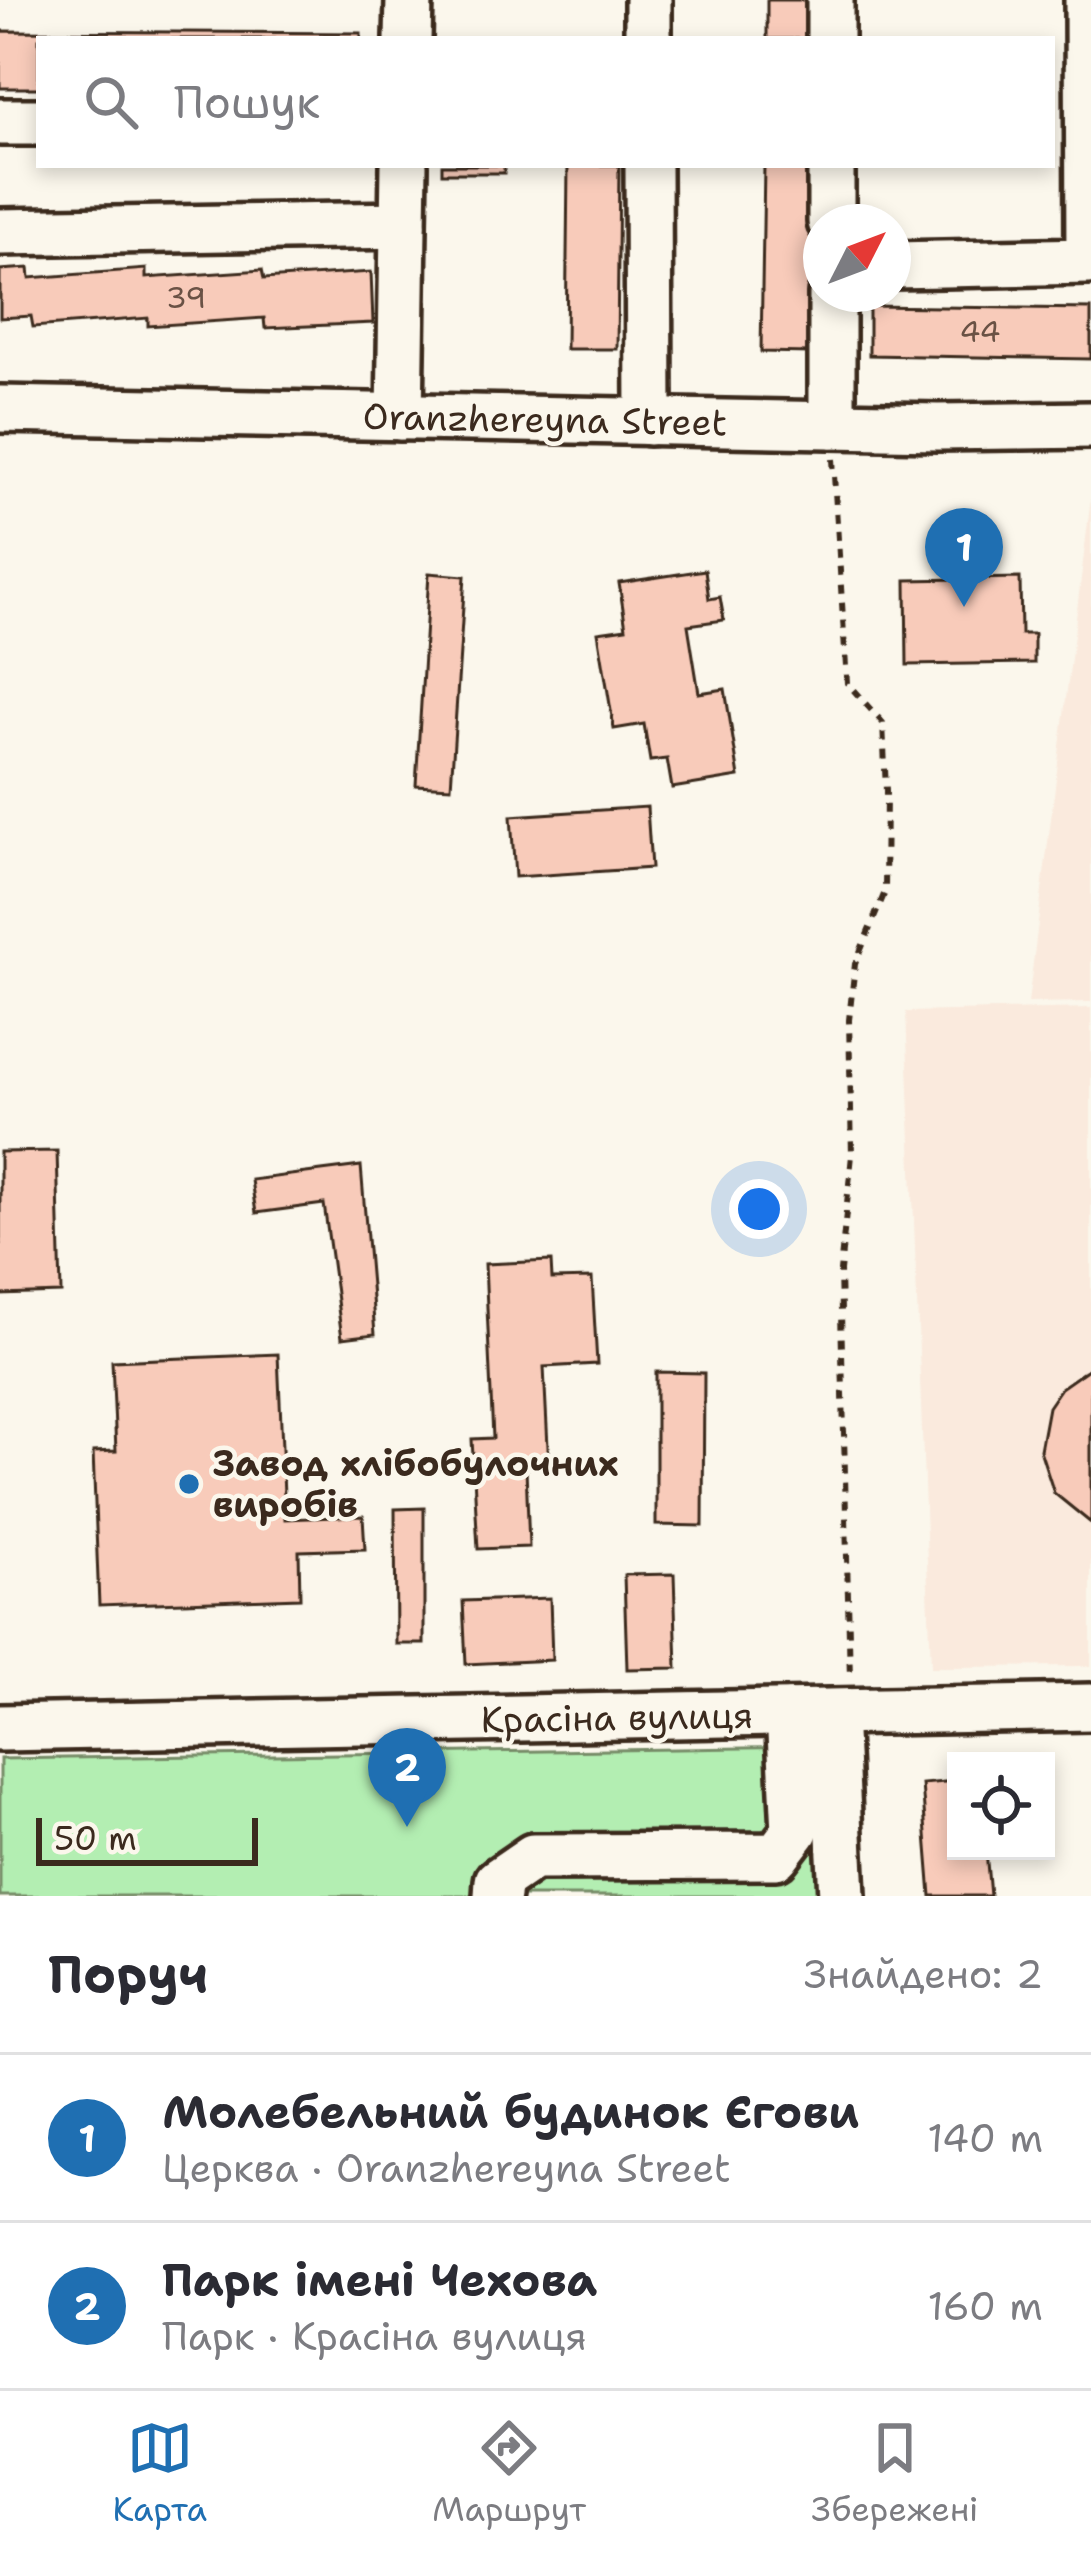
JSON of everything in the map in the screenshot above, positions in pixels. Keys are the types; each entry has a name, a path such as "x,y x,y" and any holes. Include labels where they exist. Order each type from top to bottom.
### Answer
{"street":[{"path":"408,36 409,0"},
{"path":"648,0 648,36"},
{"path":"830,0 830,36"},
{"path":"911,265 1090,261 1088,0"},
{"path":"0,122 36,122"},
{"path":"400,416 404,168"},
{"path":"648,168 649,422"},
{"path":"831,168 831,204"},
{"path":"0,232 403,225"},
{"path":"832,312 832,425"},
{"name":"Oranzhereyna Street","path":"0,409 832,425 1091,424"},
{"name":"Красіна вулиця","path":"0,1728 1091,1707"},
{"path":"497,1896 498,1881 533,1857 647,1877 766,1858 785,1850 795,1831 824,1713"},
{"path":"824,1713 842,1896"}],"path":[{"path":"824,1713 840,1271 853,1155 849,1020 855,964 885,892 886,791 883,723 847,683 832,425"}],"shaded area":[{"path":"1091,498 1091,1002 1028,1003"},
{"path":"1091,1008 1091,1666 931,1667 906,1012"}],"green space":[{"path":"807,1747 821,1896 0,1896 0,1759"}],"building":[{"path":"767,0 816,0 816,36 767,36"},
{"path":"0,31 361,33 36,36 36,88 0,88"},
{"path":"442,168 504,168 504,173 442,173"},
{"path":"568,168 619,168 617,349 566,349"},
{"path":"764,168 813,168 812,204 803,204 803,312 811,312 810,353 761,352"},
{"path":"29,268 30,278 146,269 146,278 262,270 264,279 371,272 373,323 265,328 264,318 148,326 148,318 33,327 31,316 0,318 0,270"},
{"path":"911,307 1091,309 1091,359 869,355 869,312 911,312"},
{"path":"705,570 709,599 720,597 724,620 688,625 699,693 725,689 739,777 672,788 667,759 650,761 644,724 614,729 598,632 626,628 619,583"},
{"path":"429,573 465,576 451,787 416,785"},
{"path":"1020,578 1021,634 1034,634 1034,663 907,665 906,580"},
{"path":"647,807 651,868 515,877 511,816"},
{"path":"57,1151 61,1293 0,1295 0,1152"},
{"path":"361,1166 375,1334 342,1338 324,1204 256,1213 251,1180"},
{"path":"551,1261 552,1279 592,1278 597,1364 544,1367 549,1467 526,1468 529,1547 478,1549 472,1439 493,1438 485,1264"},
{"name":"Завод хлібобулочних виробів","path":"278,1354 285,1519 363,1516 365,1549 299,1551 300,1598 99,1605 93,1452 116,1451 112,1361"},
{"path":"1091,1367 1091,1523 1054,1493 1040,1450 1048,1407 1061,1388"},
{"path":"656,1372 704,1373 703,1526 656,1525"},
{"path":"424,1508 424,1644 396,1644 395,1509"},
{"path":"674,1574 677,1668 627,1669 624,1575"},
{"path":"550,1598 552,1660 466,1664 463,1601"},
{"path":"947,1782 947,1860 987,1860 990,1896 931,1896 922,1784"}],"place":[{"name":"Молебельний будинок Єгови","path":"964,607"},
{"name":"Завод хлібобулочних виробів","path":"189,1484"},
{"name":"Парк імені Чехова","path":"407,1827"}]}
